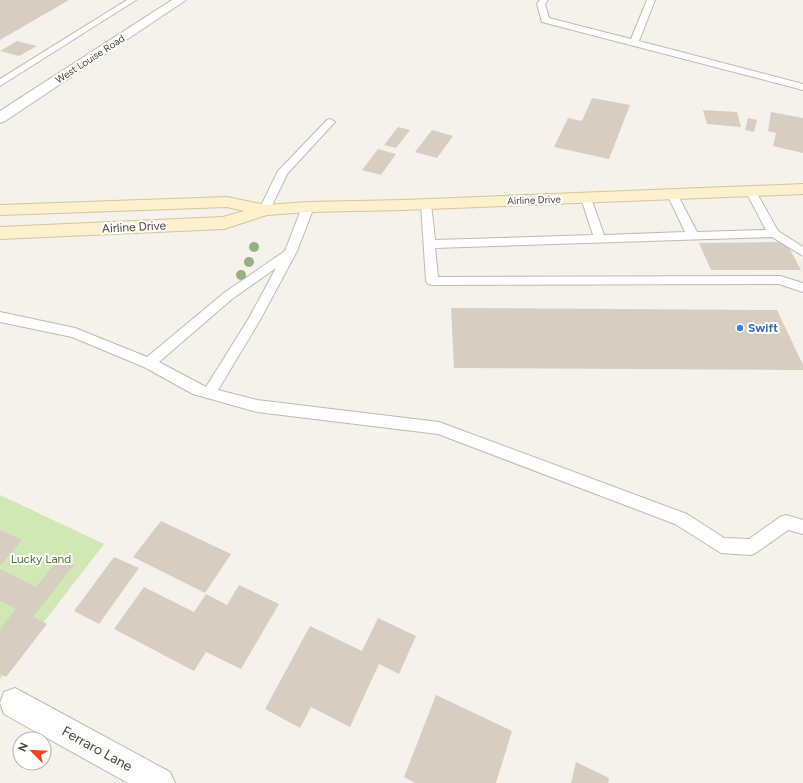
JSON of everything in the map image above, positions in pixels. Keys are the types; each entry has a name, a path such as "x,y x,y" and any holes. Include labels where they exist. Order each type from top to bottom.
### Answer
{"main road":[{"name":"Airline Drive","path":"0,233 224,223 266,210 308,207 426,204 803,189"},
{"name":"Airline Drive","path":"0,210 227,202 266,210"}],"street":[{"name":"West Louise Road","path":"0,118 180,0"},
{"name":"Ferraro Lane","path":"15,702 159,783"}],"lane":[{"path":"0,83 132,0"},
{"path":"544,0 541,4 545,20 803,87"},
{"path":"634,42 651,0"},
{"path":"266,210 282,173 330,122"},
{"path":"750,190 774,233 803,252"},
{"path":"672,194 693,236"},
{"path":"586,198 600,239"},
{"path":"426,204 432,281 780,280 803,288"},
{"path":"209,393 254,320 291,251 308,207"},
{"path":"429,244 774,233"},
{"path":"149,363 228,296 291,251"},
{"path":"0,317 75,332 149,363 198,390 257,406 439,428 681,519 721,545 751,547 786,522 803,527"}],"green space":[{"name":"Lucky Land","path":"0,495 104,544 0,679"}],"building":[{"path":"0,0 69,0 0,40"},
{"path":"17,41 37,46 19,56 0,51"},
{"path":"592,98 630,105 609,159 554,147 568,118 582,121"},
{"path":"703,110 737,112 741,127 707,124"},
{"path":"771,112 803,118 803,153 773,146 776,133 768,131"},
{"path":"748,118 757,120 754,132 745,130"},
{"path":"398,127 410,130 396,148 384,145"},
{"path":"432,130 453,136 437,158 415,152"},
{"path":"378,149 396,154 381,175 362,170"},
{"path":"786,242 801,270 711,270 699,243"},
{"path":"451,308 777,310 803,365 803,370 454,368"},
{"path":"161,521 231,554 205,593 133,557"},
{"path":"0,530 22,540 1,565 0,564"},
{"path":"114,557 139,568 99,624 74,611"},
{"path":"59,558 74,565 33,617 47,624 6,677 0,674 0,629 16,609 0,601 0,569 36,587"},
{"path":"239,585 279,604 241,669 206,652 194,671 114,629 144,587 194,612 206,594 227,605"},
{"path":"378,618 416,636 399,674 379,664 350,727 311,707 300,728 265,709 310,626 362,651"},
{"path":"436,695 512,731 496,783 415,783 404,777"},
{"path":"576,762 609,778 608,783 571,783"}],"place":[{"name":"Swift","path":"740,328"}]}
